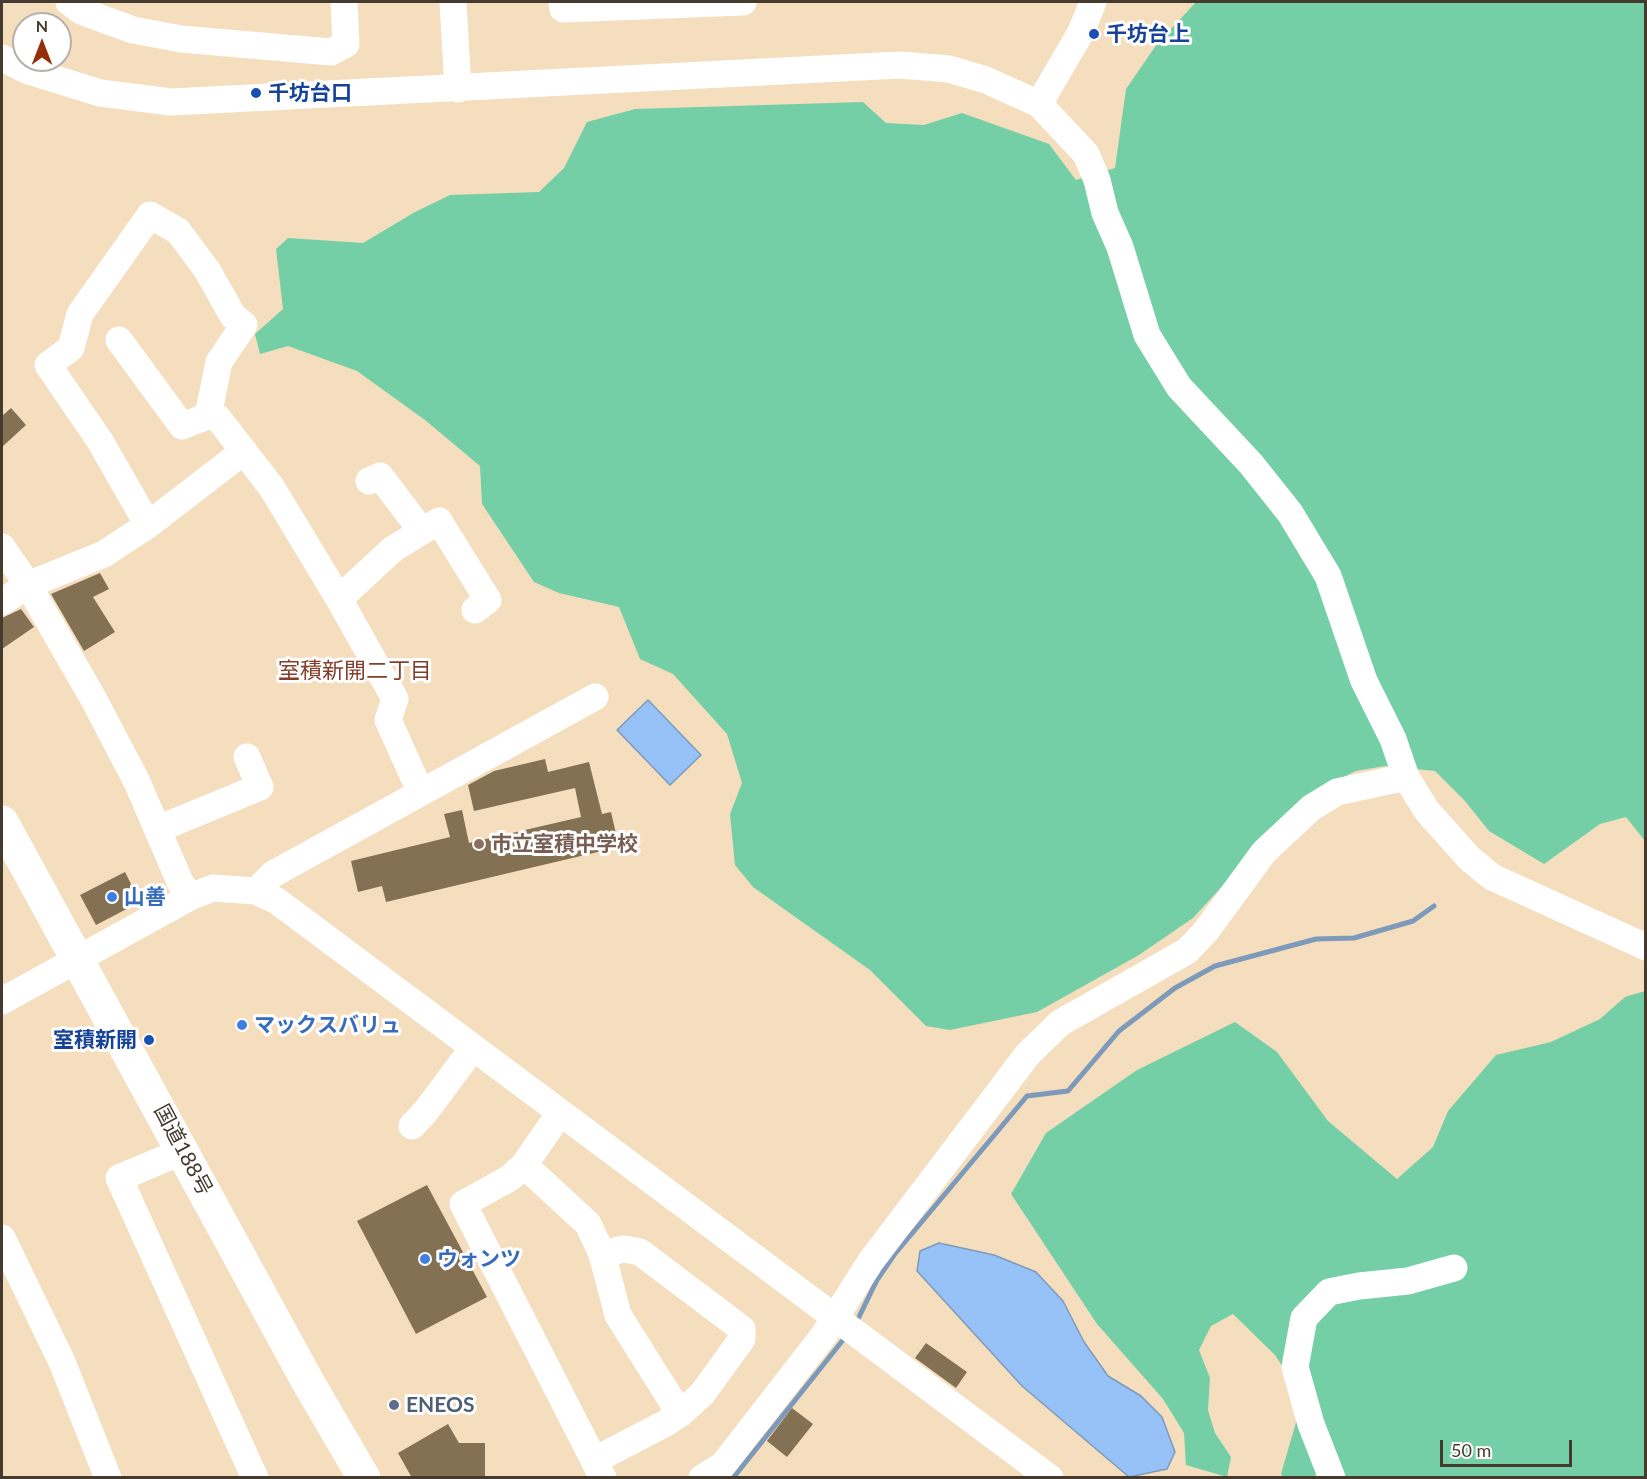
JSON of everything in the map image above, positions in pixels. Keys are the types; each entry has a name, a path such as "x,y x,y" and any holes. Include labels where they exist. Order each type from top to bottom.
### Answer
{"highway":[{"name":"国道188号","path":"2,822 79,959 308,1382 364,1478"}],"street":[{"path":"69,2 81,11 133,30 181,39 331,51 346,44 344,2"},
{"path":"453,2 458,89"},
{"path":"562,2 563,9 743,2"},
{"path":"1039,104 1081,32 1093,2"},
{"path":"2,58 26,70 100,93 171,102 900,65 949,69 986,80 1039,104 1086,154 1097,180 1105,213 1120,247 1147,335 1179,387 1251,464 1290,513 1328,576 1364,681 1393,739 1406,777 1427,811 1469,858 1492,877 1646,947"},
{"path":"148,525 100,441 48,366 71,348 80,314 150,214 178,231 207,270 233,316 244,326 219,362 207,416"},
{"path":"119,340 182,426 207,416 218,418 272,488 339,598 395,699 388,720 420,791"},
{"path":"2,602 28,585 104,554 148,525 244,451"},
{"path":"369,481 380,476 421,530"},
{"path":"339,598 393,549 439,521 488,600 475,610"},
{"path":"2,547 28,585 93,698 158,829 180,882 190,897"},
{"path":"256,891 273,874 420,791 595,697"},
{"path":"158,829 260,787 247,757"},
{"path":"720,1473 824,1335 871,1261 1028,1054 1060,1023 1187,951 1206,931 1264,852 1311,808 1337,792 1406,777"},
{"path":"2,1001 190,897 213,888 256,891 277,901 1050,1478"},
{"path":"412,1125 426,1111 473,1048"},
{"path":"560,1113 524,1165 510,1179 463,1204 599,1469 680,1414 702,1394 742,1339 742,1329 640,1252 624,1249 602,1254"},
{"path":"183,1151 119,1178 255,1478"},
{"path":"524,1165 588,1224 602,1254 618,1315 680,1414"},
{"path":"2,1238 62,1362 108,1478"},
{"path":"1332,1478 1311,1424 1295,1367 1304,1318 1329,1292 1359,1286 1408,1281 1454,1268"}],"green space":[{"path":"1196,2 1645,2 1645,841 1626,817 1600,824 1544,864 1489,831 1465,801 1435,771 1385,766 1356,771 1306,795 1193,918 1139,955 1037,1012 950,1030 926,1026 870,970 753,887 735,865 730,814 742,783 727,734 673,674 640,659 619,607 559,593 534,582 482,504 480,466 425,420 357,371 288,346 260,354 255,334 283,309 276,249 288,238 363,243 415,212 450,195 539,192 564,168 587,122 635,109 863,102 886,123 924,125 962,113 1049,144 1076,180 1115,168 1126,89 1157,44"},
{"path":"1645,991 1645,1477 1340,1478 1330,1473 1307,1477 1283,1477 1281,1474 1297,1419 1295,1386 1275,1355 1233,1314 1211,1326 1199,1350 1210,1378 1208,1410 1215,1433 1231,1457 1227,1477 1186,1465 1184,1433 1163,1399 1097,1324 1011,1194 1046,1133 1137,1070 1235,1022 1277,1052 1328,1121 1397,1179 1433,1147 1448,1111 1496,1055 1551,1042 1600,1019 1625,997"}],"water":[{"path":"648,700 701,755 670,785 617,730"},
{"path":"939,1243 994,1255 1036,1272 1063,1301 1084,1342 1108,1376 1141,1396 1162,1417 1175,1452 1167,1469 1129,1477 1022,1386 917,1271 920,1251"}],"building":[{"path":"11,408 26,425 2,447 2,416"},
{"path":"100,573 109,589 93,597 115,632 84,651 51,594"},
{"path":"21,609 34,627 2,649 2,618"},
{"path":"545,759 548,772 589,762 602,814 611,812 619,847 386,902 382,886 358,892 351,861 450,837 444,814 462,810 469,843 581,817 575,788 474,811 468,785 494,771"},
{"path":"125,872 140,902 96,925 80,895"},
{"path":"427,1185 487,1297 416,1334 357,1221"},
{"path":"926,1343 967,1372 956,1388 915,1358"},
{"path":"792,1408 813,1424 787,1457 767,1441"},
{"path":"448,1424 459,1443 485,1443 485,1478 412,1478 398,1453"}],"waterway":[{"path":"856,1323 877,1280 894,1255 1027,1096 1068,1091 1119,1031 1175,988 1215,966 1316,939 1354,938 1413,921 1434,906"},
{"path":"733,1478 847,1335"}],"place":[{"name":"千坊台上","path":"1094,34"},
{"name":"千坊台口","path":"256,93"},
{"name":"市立室積中学校","path":"479,844"},
{"name":"山善","path":"112,897"},
{"name":"マックスバリュ","path":"242,1025"},
{"name":"室積新開","path":"149,1040"},
{"name":"ウォンツ","path":"425,1259"},
{"name":"ENEOS","path":"394,1405"}],"district":[{"name":"室積新開二丁目","path":"355,671"}]}
